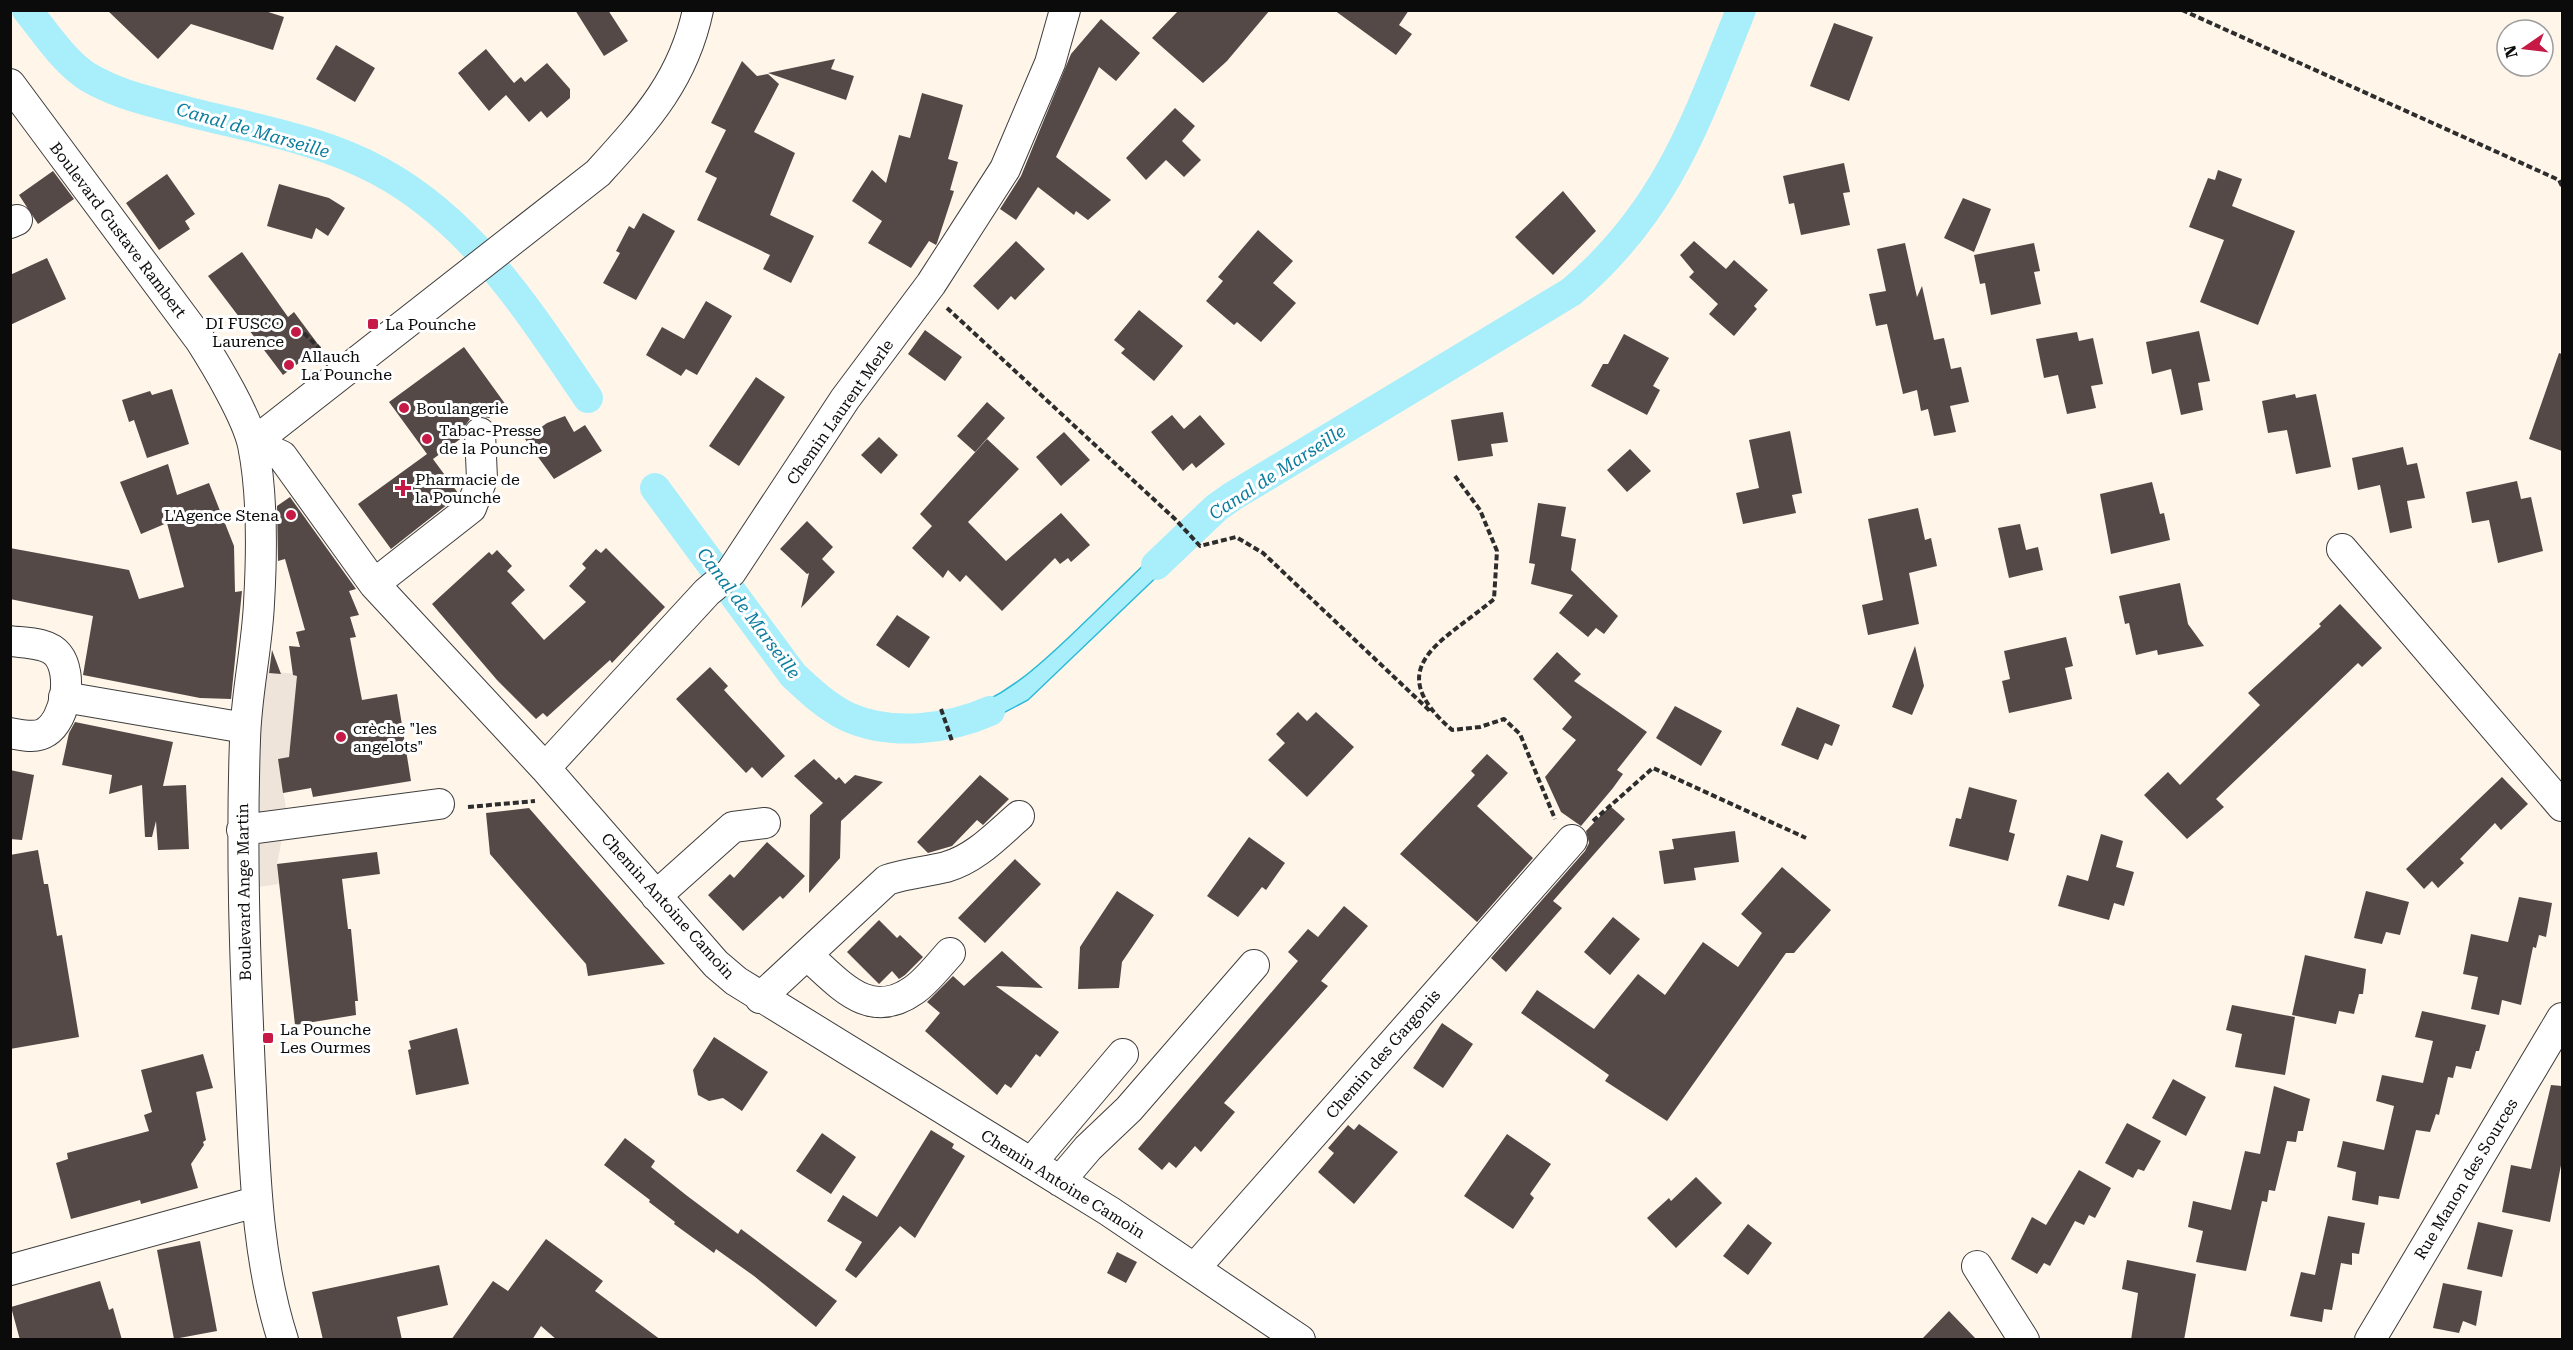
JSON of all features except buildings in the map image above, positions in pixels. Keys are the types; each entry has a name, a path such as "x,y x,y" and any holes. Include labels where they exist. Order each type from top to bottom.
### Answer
{"street":[{"path":"253,443 498,254 598,173 641,125 678,72 690,45 698,10"},
{"name":"Chemin Laurent Merle","path":"552,776 707,592 731,572 845,399 927,289 1005,169 1050,63 1065,10"},
{"name":"Boulevard Gustave Rambert","path":"10,84 200,340 220,371 253,443"},
{"path":"374,584 471,508 482,479 480,433"},
{"name":"Chemin Antoine Camoin","path":"253,443 282,456 374,584 552,776 716,964 760,998 1060,1181 1195,1268 1300,1340"},
{"name":"Boulevard Ange Martin","path":"253,443 260,502 259,603 245,729 242,830 246,1009 256,1202 271,1303 283,1340"},
{"path":"2342,549 2562,806"},
{"path":"10,641 42,645 58,655 65,672 64,697 58,720 46,732 32,737 10,733"},
{"path":"64,697 245,729"},
{"path":"242,830 439,804"},
{"path":"760,998 887,880 907,873 948,867 979,850 1019,816"},
{"path":"657,896 733,827 765,823"},
{"name":"Chemin des Gargonis","path":"1195,1268 1572,840"},
{"path":"807,955 850,993 862,999 889,1004 915,990 950,953"},
{"path":"1060,1181 1088,1148 1129,1109 1254,965"},
{"name":"Rue Manon des Sources","path":"2370,1340 2562,1018"},
{"path":"1031,1163 1123,1054"},
{"path":"10,1270 256,1202"},
{"path":"1977,1266 2024,1340"}],"path":[{"path":"2182,10 2559,180 2562,186"},
{"path":"927,289 1175,519 1200,546 1236,537 1263,553 1452,730 1480,727 1503,719 1520,734 1552,816 1572,840 1653,768 1806,838"},
{"path":"304,333 319,348"},
{"path":"1435,716 1419,687 1420,666 1432,647 1464,625 1494,599 1497,551 1480,510 1455,476"},
{"path":"941,709 952,741"},
{"path":"439,804 477,808 549,801 552,776"}],"shaded area":[{"path":"264,671 298,674 289,757 278,759 287,814 277,864 279,884 259,887 259,733"}],"water":[{"path":"1178,531 1190,545 1028,700 973,729 955,733 950,715 990,699 1025,676 1073,633"}],"waterway":[{"name":"Canal de Marseille","path":"27,10 71,63 98,83 141,99 280,134 332,150 381,172 414,193 444,217 498,272 588,398"},
{"name":"Canal de Marseille","path":"1156,565 1216,508 1233,496 1571,292 1604,262 1655,197 1675,163 1709,90 1741,10"},
{"name":"Canal de Marseille","path":"655,488 793,675 833,708 865,723 900,728 956,723 990,711"}],"place":[{"name":"La Pounche","path":"373,324"},
{"name":"DI FUSCO Laurence","path":"296,332"},
{"name":"Allauch La Pounche","path":"289,365"},
{"name":"Boulangerie","path":"404,408"},
{"name":"Tabac-Presse de la Pounche","path":"427,439"},
{"name":"Pharmacie de la Pounche","path":"403,488"},
{"name":"L'Agence Stena","path":"291,515"},
{"name":"crèche \"les angelots\"","path":"341,737"},
{"name":"La Pounche Les Ourmes","path":"268,1038"}]}
